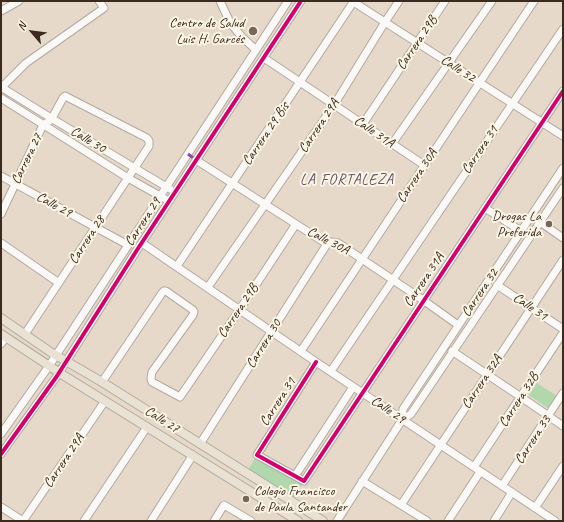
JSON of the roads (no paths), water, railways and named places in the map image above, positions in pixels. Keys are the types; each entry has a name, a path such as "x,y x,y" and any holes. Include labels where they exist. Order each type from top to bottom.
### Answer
{"main road":[{"name":"Calle 27","path":"1,318 66,362 102,382 323,521"},
{"name":"Calle 27","path":"3,338 298,521"}],"street":[{"path":"1,11 19,1"},
{"path":"1,87 26,63 104,8 99,1"},
{"path":"220,1 231,24 256,50"},
{"name":"Carrera 29","path":"1,454 66,362 142,242 301,1"},
{"name":"Calle 32","path":"353,1 563,136"},
{"name":"Carrera 29 Bis","path":"177,266 353,1"},
{"name":"Carrera 29A","path":"208,287 334,105 398,1"},
{"name":"Carrera 29B","path":"363,124 445,1"},
{"path":"392,144 492,1"},
{"name":"Carrera 30A","path":"301,351 534,1"},
{"name":"Carrera 29","path":"1,434 49,366 256,50 285,2"},
{"name":"Carrera 31","path":"331,372 563,28"},
{"name":"Calle 31A","path":"264,58 424,165"},
{"name":"Calle 30","path":"1,87 175,192"},
{"name":"Carrera 31A","path":"295,476 304,481 423,300 563,92"},
{"name":"Carrera 28","path":"24,334 149,146 149,141 147,138 65,96 51,118"},
{"name":"Calle 30","path":"1,98 128,178 169,201"},
{"path":"43,125 50,121 51,118"},
{"name":"Carrera 27","path":"1,214 43,125"},
{"name":"Calle 30A","path":"196,160 327,244 332,242 338,244 458,325"},
{"name":"Carrera 32","path":"402,420 403,408 563,168"},
{"name":"Calle 29","path":"1,176 128,245"},
{"name":"Carrera 32","path":"337,521 402,420 411,414 563,188"},
{"path":"485,208 521,231"},
{"path":"540,222 563,238"},
{"name":"Carrera 29B","path":"102,382 162,293 166,291 194,312 152,372 150,379 152,382 180,397 296,224"},
{"name":"Calle 29","path":"142,242 316,362 554,521"},
{"path":"1,243 59,283"},
{"name":"Carrera 30","path":"200,444 327,244"},
{"name":"Carrera 32A","path":"401,505 563,260"},
{"name":"Calle 31","path":"497,285 563,329"},
{"name":"Carrera 32B","path":"448,521 521,397 563,333"},
{"path":"452,351 563,426"},
{"name":"Carrera 31","path":"295,476 257,455 316,362"},
{"path":"295,476 354,387"},
{"name":"Carrera 33","path":"502,486 563,393"},
{"name":"Carrera 29A","path":"23,521 105,400"},
{"path":"84,521 147,427"},
{"path":"151,521 193,455"},
{"path":"535,508 563,466"},
{"path":"362,481 427,521"},
{"path":"494,521 512,492"},
{"path":"214,521 224,505 251,521"},
{"path":"1,507 23,521"}],"place":[{"name":"Centro de Salud Luis H. Garcés","path":"253,31"},
{"name":"Drogas La Preferida","path":"549,224"},
{"name":"Colegio Francisco de Paula Santander","path":"246,499"}],"district":[{"name":"LA FORTALEZA","path":"347,180"}]}
